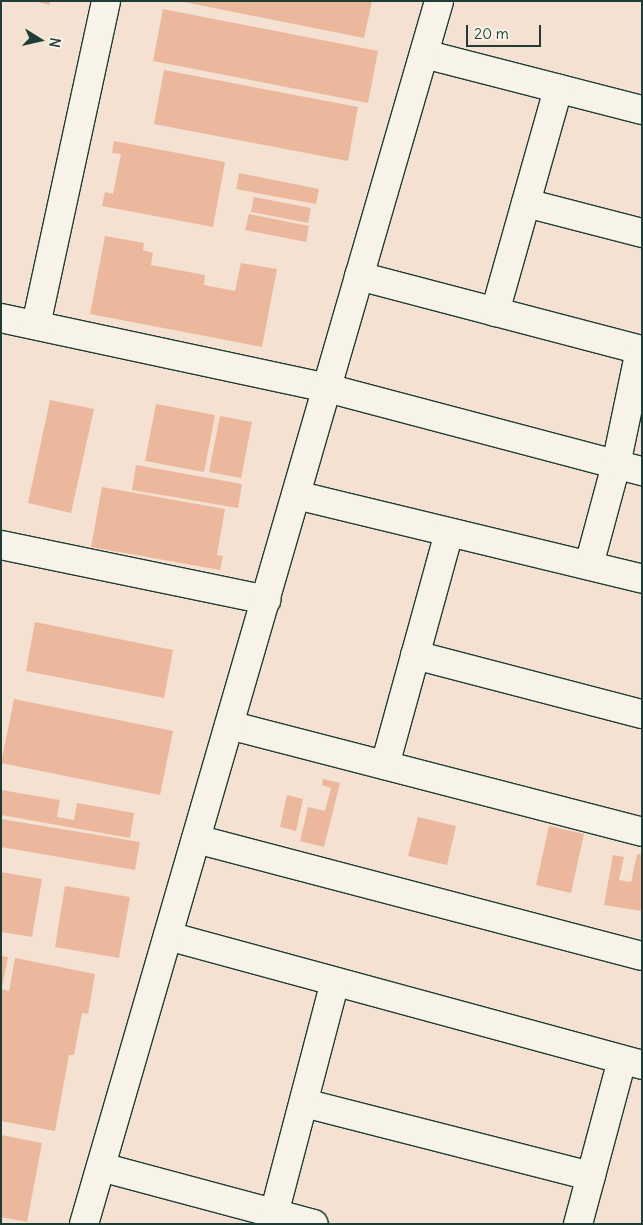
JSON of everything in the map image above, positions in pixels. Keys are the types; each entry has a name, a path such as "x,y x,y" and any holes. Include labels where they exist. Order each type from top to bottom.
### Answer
{"street":[{"path":"36,325 106,1"},
{"path":"84,1224 440,1"},
{"path":"424,54 642,110"},
{"path":"495,312 558,88"},
{"path":"526,202 642,233"},
{"path":"360,276 641,350 629,468 590,565"},
{"path":"1,318 327,388 629,468"},
{"path":"296,495 642,579"},
{"path":"385,766 449,533"},
{"path":"2,548 266,600"},
{"path":"415,655 642,714"},
{"path":"229,725 642,832"},
{"path":"196,839 642,956"},
{"path":"168,936 632,1062 591,1176 578,1224"},
{"path":"274,1214 335,982"},
{"path":"304,1102 591,1176"},
{"path":"101,1168 313,1224"}],"building":[{"path":"33,1 50,1 50,5"},
{"path":"179,1 372,1 364,38"},
{"path":"163,9 378,51 368,103 153,61"},
{"path":"164,70 358,107 348,161 154,124"},
{"path":"114,141 225,162 213,227 102,206 105,192 113,194 121,154 112,153"},
{"path":"239,173 319,189 316,204 236,189"},
{"path":"254,197 311,208 308,223 251,212"},
{"path":"249,214 309,226 306,242 245,230"},
{"path":"105,236 144,243 143,250 153,253 151,265 205,275 204,285 235,291 241,263 277,269 262,347 90,314"},
{"path":"50,400 94,409 71,513 28,503"},
{"path":"156,404 215,415 204,472 145,461"},
{"path":"220,416 252,422 241,478 209,472"},
{"path":"136,465 242,484 238,508 132,490"},
{"path":"102,487 225,509 217,555 223,556 220,570 91,547"},
{"path":"35,622 173,650 164,698 26,671"},
{"path":"14,699 173,731 160,795 1,763"},
{"path":"323,779 340,783 324,847 300,841 308,807 325,811 331,788 322,785"},
{"path":"1,790 60,800 57,817 74,820 77,803 134,813 130,838 1,815"},
{"path":"287,795 303,799 296,831 280,827"},
{"path":"418,817 456,826 447,865 408,856"},
{"path":"1,819 140,842 135,870 1,847"},
{"path":"549,826 584,834 571,893 536,885"},
{"path":"637,854 642,855 642,911 604,905 613,855 624,857 619,880 631,882"},
{"path":"1,872 42,879 32,937 1,932"},
{"path":"65,886 130,897 119,958 55,947"},
{"path":"1,956 8,957 2,987 1,987"},
{"path":"15,958 95,974 88,1014 82,1013 74,1055 69,1055 55,1131 1,1121 1,989 9,991"},
{"path":"1,1135 42,1143 27,1222 1,1217"}]}
